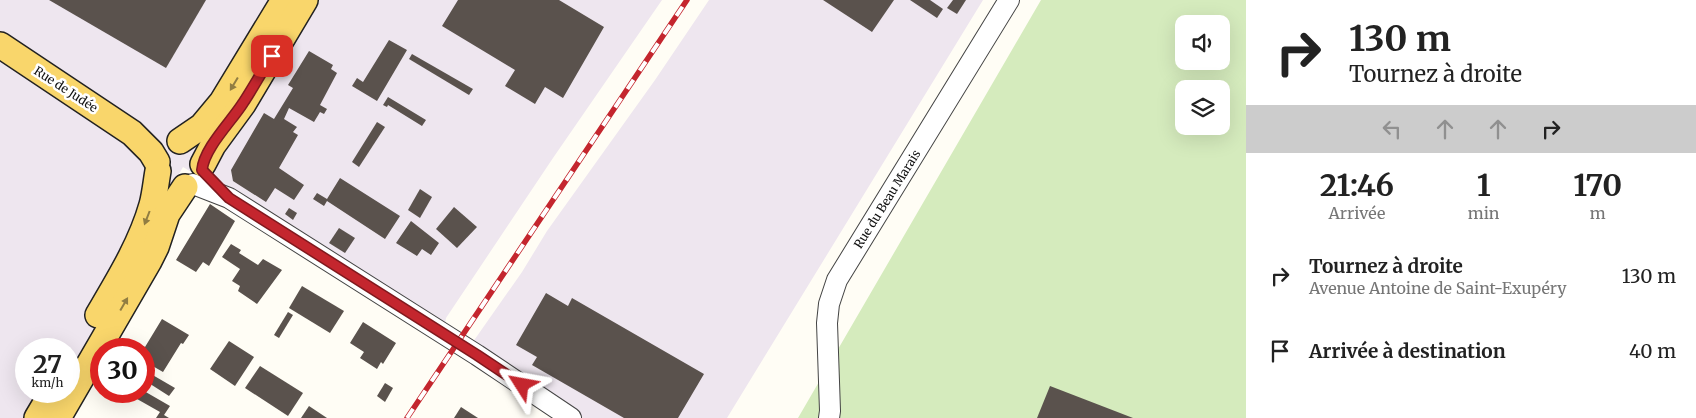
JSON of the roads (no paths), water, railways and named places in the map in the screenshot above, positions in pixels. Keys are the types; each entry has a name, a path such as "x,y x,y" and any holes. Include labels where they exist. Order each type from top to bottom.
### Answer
{"main road":[{"path":"80,346 133,253 152,203 166,154 202,126 222,102 284,0"},
{"path":"58,418 149,261 167,214 196,176 213,145 243,104 305,0"},
{"name":"Rue de Judée","path":"0,45 132,133 150,152 166,154"},
{"path":"190,144 196,148 202,157 196,176 175,187 168,184 160,177 166,154 190,144"},
{"path":"38,418 46,403"}],"street":[{"name":"Rue du Beau Marais","path":"829,418 827,323 829,304 837,280 1009,0"},
{"path":"196,176 477,355 571,418"}],"railway":[{"path":"407,418 687,0"}]}
